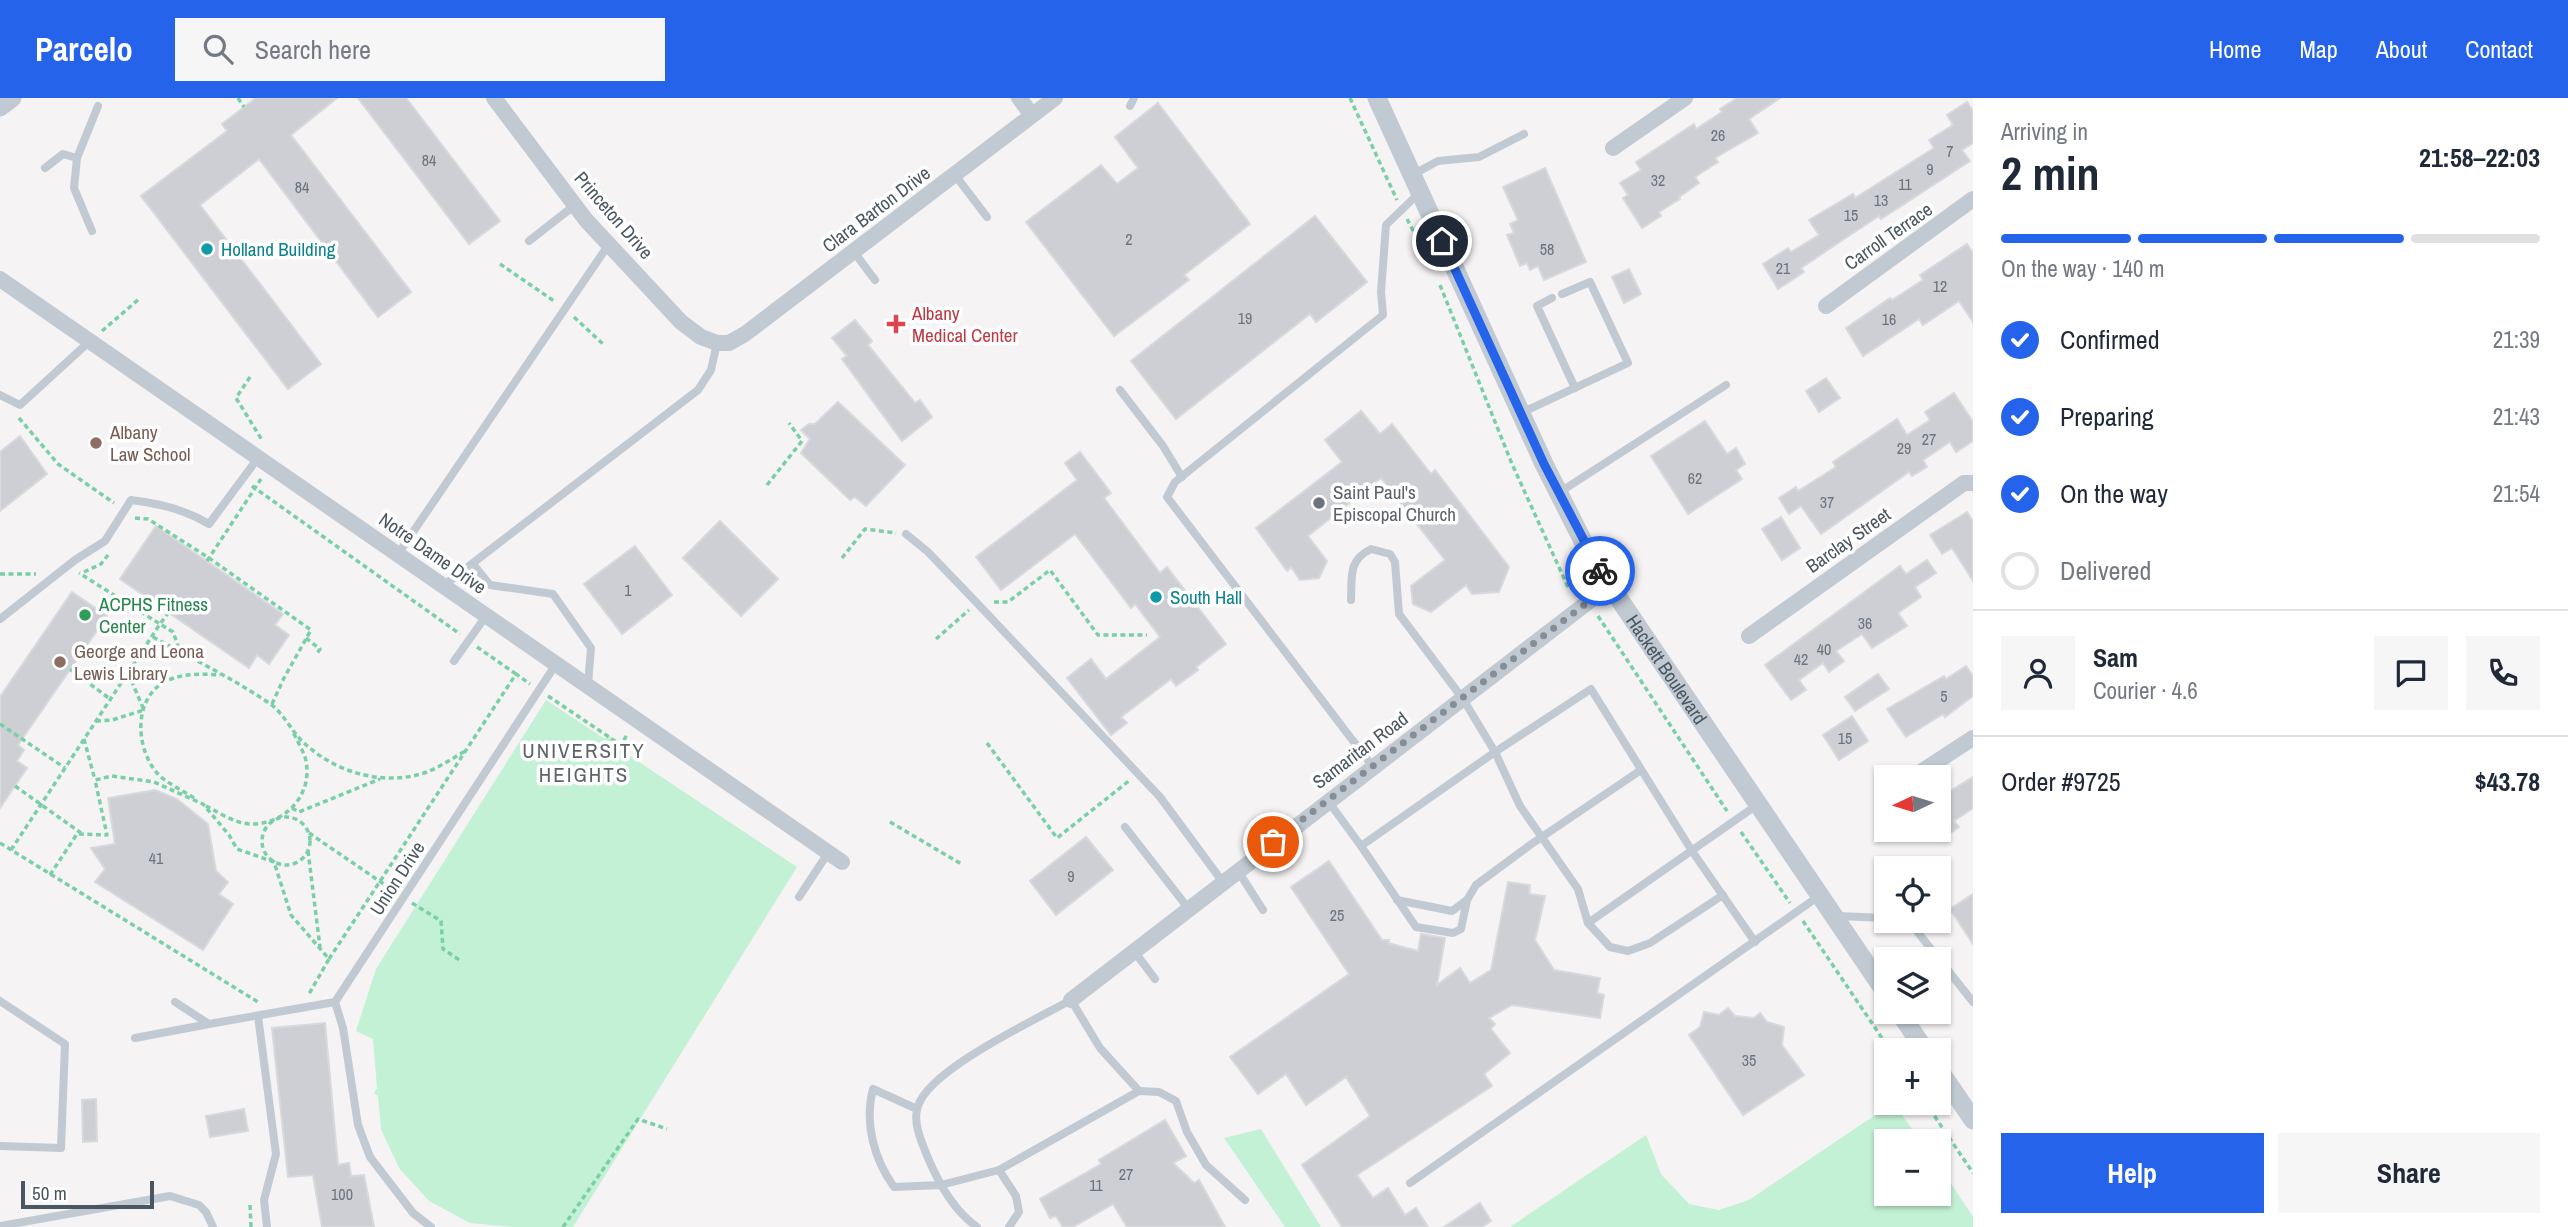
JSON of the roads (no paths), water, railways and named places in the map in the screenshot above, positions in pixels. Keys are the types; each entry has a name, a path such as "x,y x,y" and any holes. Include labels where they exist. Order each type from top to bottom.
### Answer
{"street":[{"path":"0,107 12,98"},
{"name":"Princeton Drive","path":"494,98 608,244 681,322 701,337 717,343"},
{"path":"1019,98 1032,115"},
{"name":"Clara Barton Drive","path":"717,343 729,343 745,334 1055,98"},
{"name":"Hackett Boulevard","path":"1377,98 1558,494 1592,559 1874,975"},
{"path":"1612,148 1685,98"},
{"name":"Carroll Terrace","path":"1825,306 1973,199"},
{"name":"Notre Dame Drive","path":"0,279 835,857"},
{"name":"Barclay Street","path":"1749,636 1965,484 1973,483"},
{"name":"Samaritan Road","path":"1071,1000 1222,881 1609,586"},
{"path":"1931,765 1973,738"},
{"path":"1951,1088 1973,1120"}],"lane":[{"path":"92,231 74,188 77,158 99,106"},
{"path":"1373,767 1167,497 1175,482 1383,315 1381,292 1386,225 1416,183 1438,161 1479,157 1524,134"},
{"path":"45,167 63,154 77,158"},
{"path":"956,175 987,217"},
{"path":"529,241 575,205"},
{"path":"398,554 608,244"},
{"path":"854,252 875,280"},
{"path":"1521,413 1628,363 1590,282 1562,294"},
{"path":"1552,298 1537,306 1575,388"},
{"path":"0,395 20,405 90,341"},
{"path":"443,586 698,390 711,370 717,343"},
{"path":"1558,494 1726,385"},
{"path":"1120,390 1163,446 1182,477"},
{"path":"0,619 58,573 105,541 131,499 162,504 190,513 209,524 258,458"},
{"path":"905,534 928,552 1160,797 1222,881"},
{"path":"1351,600 1353,566 1360,555 1371,549 1390,554 1395,562 1395,594 1399,614 1463,699 1495,752 1520,806 1578,889 1588,923 1610,947 1628,951 1650,943 1723,895"},
{"path":"473,564 490,585 553,594 591,648 588,686"},
{"path":"454,661 486,616"},
{"name":"Union Drive","path":"335,1002 556,664"},
{"path":"1361,846 1591,689 1692,851 1755,942"},
{"path":"1397,900 1452,911 1467,900 1476,886 1641,770"},
{"path":"1328,801 1416,927 1453,933 1461,929 1467,900"},
{"path":"1588,923 1757,805"},
{"path":"1125,827 1188,908"},
{"path":"799,897 835,857"},
{"path":"1237,870 1263,910"},
{"path":"1410,1183 1819,896"},
{"path":"1834,916 1874,918"},
{"path":"1918,933 1973,1002"},
{"path":"1134,951 1155,979"},
{"path":"977,1227 965,1219 941,1185 921,1137 916,1109 923,1095 937,1080 964,1060 1071,1000 1100,1048 1139,1091"},
{"path":"0,1001 65,1044 61,1148 0,1146"},
{"path":"174,1002 209,1024"},
{"path":"135,1038 335,1002 343,1028 358,1125 370,1157 413,1213 431,1227"},
{"path":"258,1016 276,1154 264,1200 267,1227"},
{"path":"916,1109 873,1089 869,1104 870,1130 884,1174 894,1187 941,1185 999,1170 1139,1091 1159,1092 1176,1101 1187,1132 1206,1165 1245,1200"},
{"path":"999,1170 1016,1196 1019,1212 1009,1227"},
{"path":"0,1226 170,1196 199,1205 206,1212 213,1227"}],"place":[{"name":"Holland Building","path":"207,249"},
{"name":"Albany Medical Center","path":"896,324"},
{"name":"Albany Law School","path":"96,443"},
{"name":"Saint Paul's Episcopal Church","path":"1319,503"},
{"name":"South Hall","path":"1156,597"},
{"name":"ACPHS Fitness Center","path":"85,615"},
{"name":"George and Leona Lewis Library","path":"60,662"}],"district":[{"name":"UNIVERSITY HEIGHTS","path":"584,762"}]}
